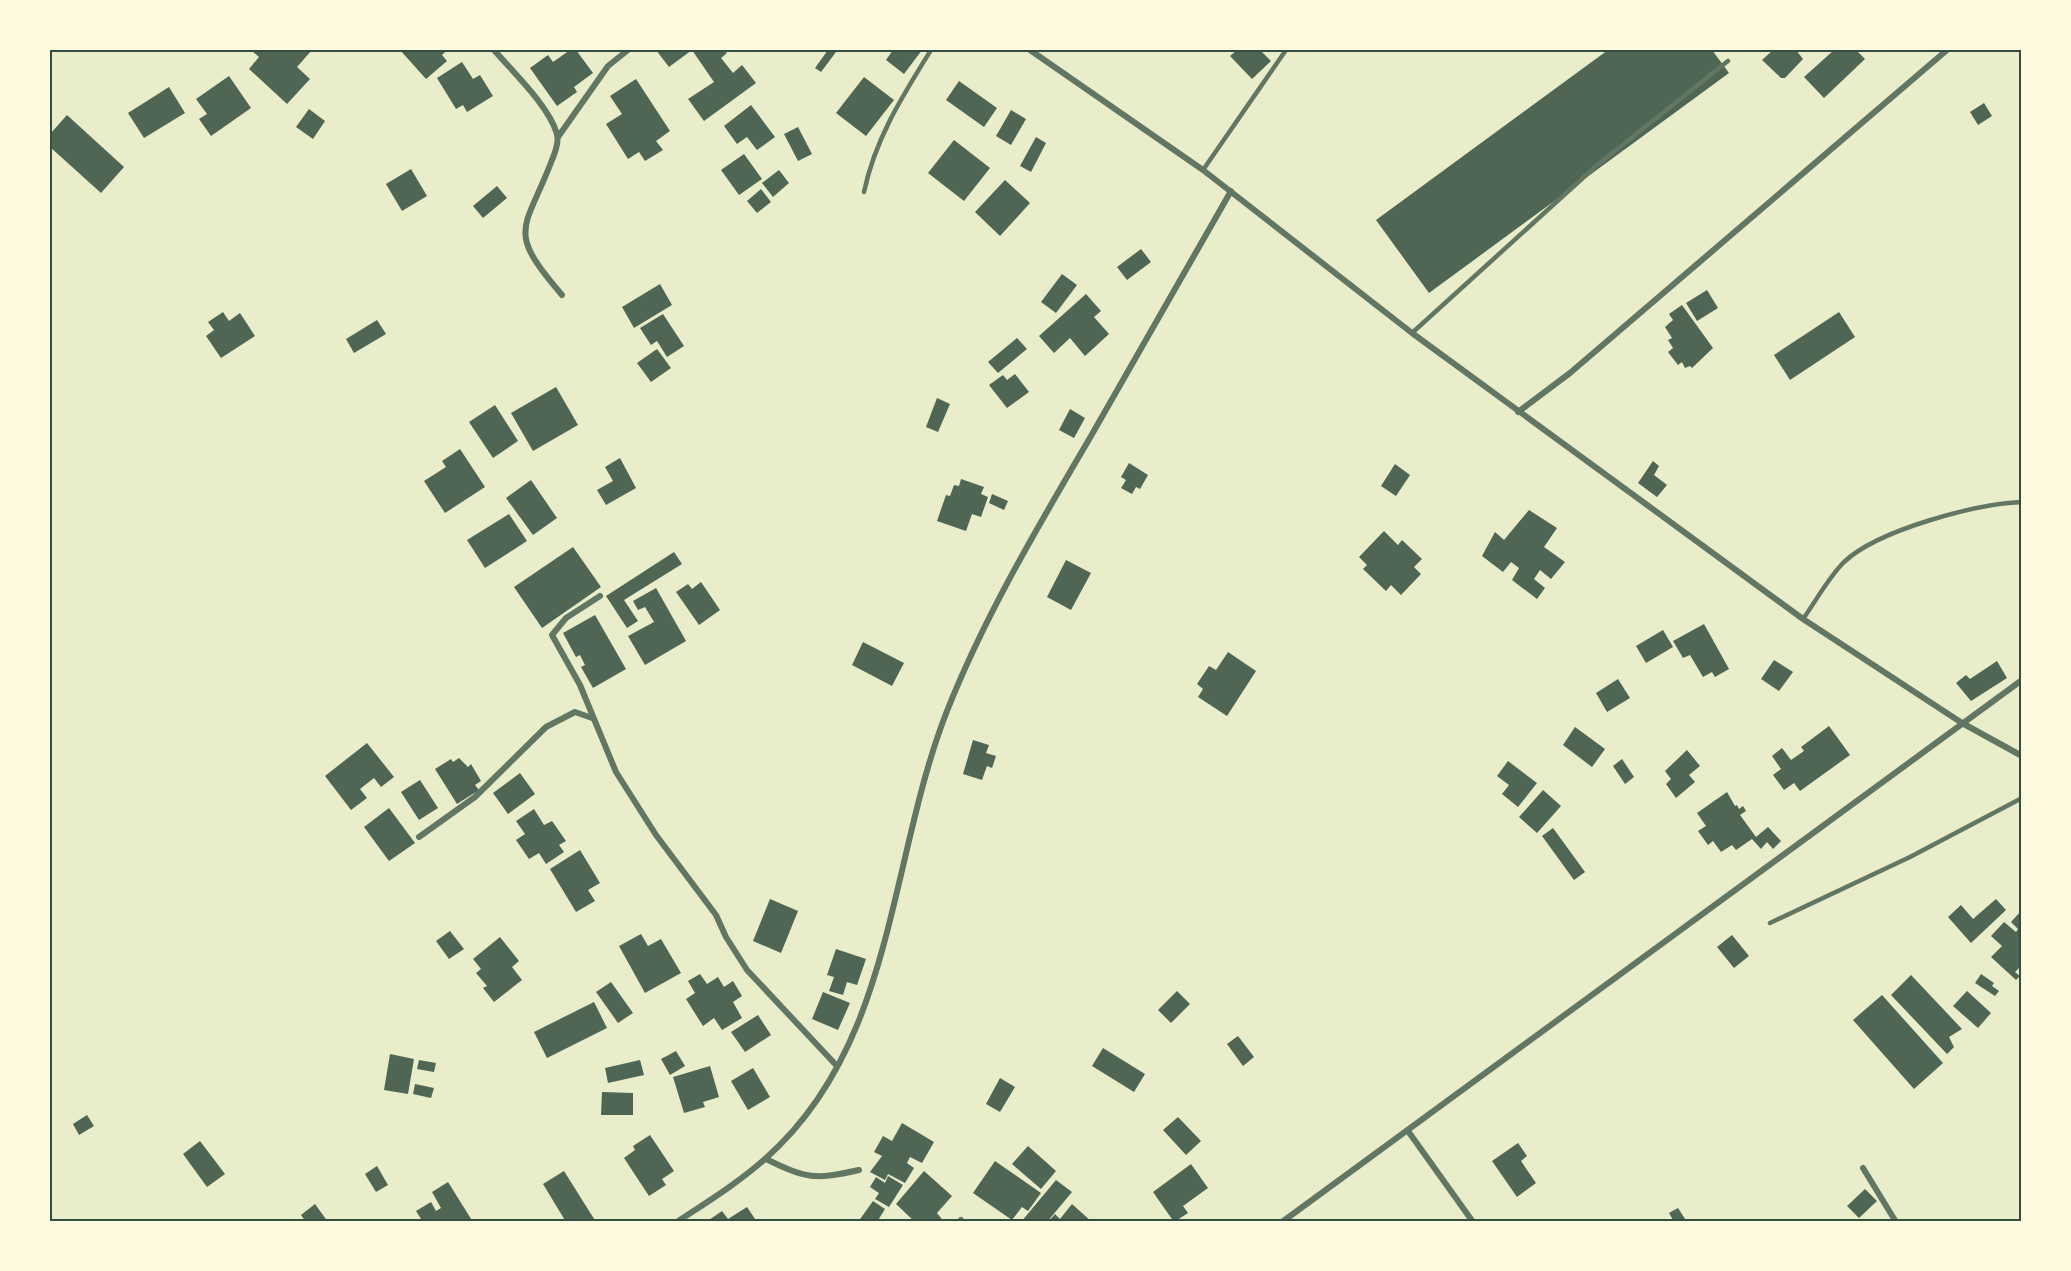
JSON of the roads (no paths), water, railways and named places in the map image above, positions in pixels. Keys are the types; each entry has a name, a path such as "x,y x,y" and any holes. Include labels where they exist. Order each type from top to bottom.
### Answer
{"street":[{"path":"494,50 551,119 558,137"},
{"path":"561,295 539,267 523,233 529,210 555,152 558,137 608,66 628,50"},
{"path":"1030,50 1203,170 1412,333 1803,619 1962,723 2022,756"},
{"path":"1518,412 1570,373 1947,50"},
{"path":"676,1221 717,1196 766,1159 812,1107 858,1027 885,944 916,809 947,712 1012,571 1231,191"},
{"path":"600,596 566,618 552,635 580,686 616,772 657,835 716,915 726,937 747,970 836,1065"},
{"path":"1282,1221 2022,680"},
{"path":"419,837 449,818 475,797 546,727 575,712 592,717"},
{"path":"1408,1131 1473,1221"},
{"path":"766,1159 800,1175 823,1178 860,1170"},
{"path":"1863,1168 1896,1221"}],"lane":[{"path":"864,192 871,160 881,136 931,50"},
{"path":"1203,170 1286,50"},
{"path":"1412,333 1596,166 1728,60"},
{"path":"1803,619 1844,563 1863,549 1899,530 2003,503 2022,502"},
{"path":"1770,923 1910,857 2022,798"}]}
